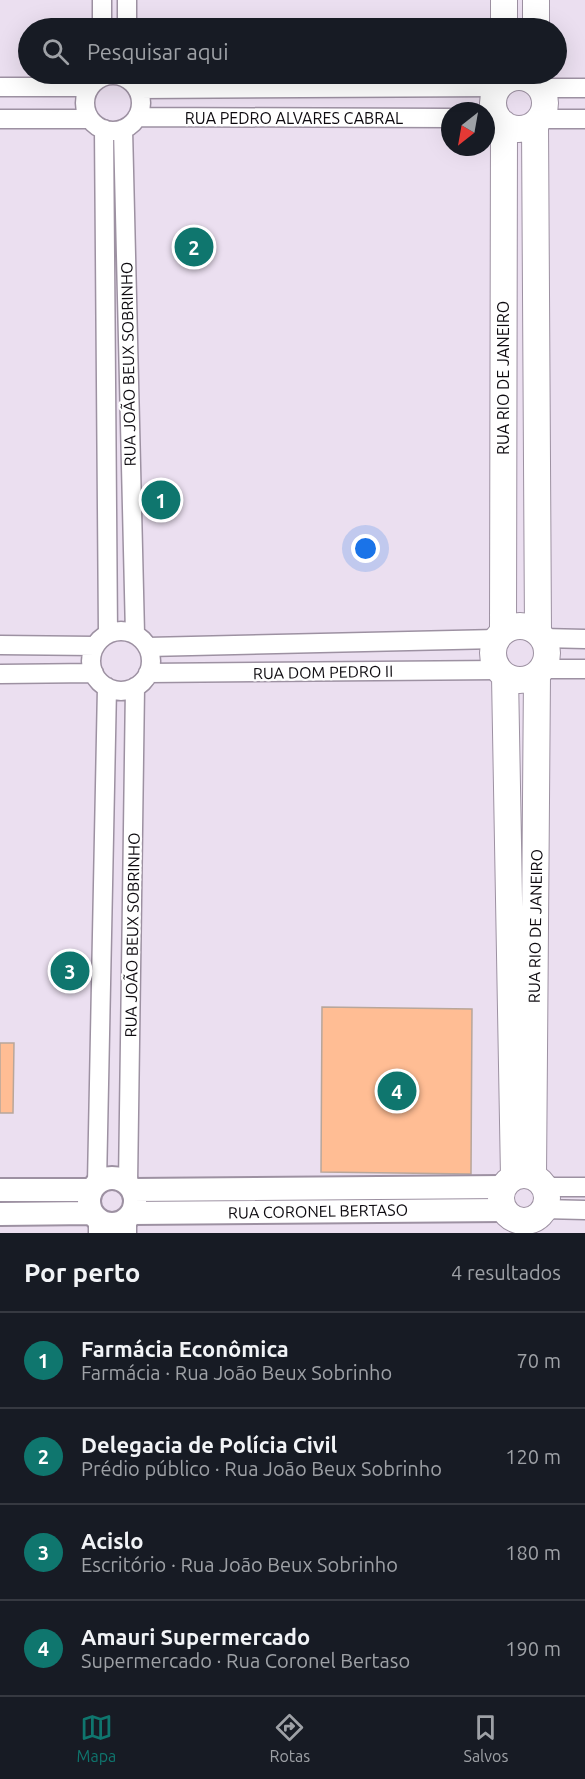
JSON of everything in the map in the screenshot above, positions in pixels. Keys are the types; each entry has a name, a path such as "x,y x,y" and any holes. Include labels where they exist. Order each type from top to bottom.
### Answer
{"main road":[{"path":"504,0 504,18"},
{"path":"536,0 536,18"},
{"path":"501,84 493,103 496,120 519,129 538,122 546,104 539,84"},
{"name":"RUA RIO DE JANEIRO","path":"496,120 500,636"},
{"name":"RUA RIO DE JANEIRO","path":"538,122 541,635"},
{"path":"520,626 530,627 541,635 548,654 540,672 530,679 521,681 502,673 493,654 500,636 511,628 520,626"},
{"name":"RUA RIO DE JANEIRO","path":"524,1205 540,672"},
{"name":"RUA RIO DE JANEIRO","path":"502,673 524,1205"}],"street":[{"path":"102,0 102,18"},
{"path":"127,18 128,0"},
{"path":"0,87 37,84"},
{"path":"95,84 85,103 97,124"},
{"path":"0,119 97,124 123,129 137,117 141,108 141,99 132,84"},
{"path":"554,84 585,88"},
{"name":"RUA PEDRO ALVARES CABRAL","path":"137,117 441,118"},
{"path":"538,122 585,119"},
{"name":"RUA JOÃO BEUX SOBRINHO","path":"97,124 102,640"},
{"name":"RUA JOÃO BEUX SOBRINHO","path":"123,129 141,640"},
{"path":"0,645 102,640 117,631 141,640 151,665 143,681 126,690 116,690 100,681 94,673 92,664 102,640"},
{"path":"541,635 585,639"},
{"name":"RUA DOM PEDRO II","path":"141,640 500,636"},
{"path":"540,672 585,669"},
{"path":"0,674 94,673"},
{"name":"RUA DOM PEDRO II","path":"148,673 502,673"},
{"name":"RUA JOÃO BEUX SOBRINHO","path":"94,1187 107,687"},
{"name":"RUA JOÃO BEUX SOBRINHO","path":"130,1187 135,687"},
{"path":"0,1190 94,1187 109,1178 116,1178 130,1187 135,1206 129,1222 112,1225 0,1214"},
{"path":"94,1187 89,1206 96,1222"},
{"name":"RUA CORONEL BERTASO","path":"130,1187 524,1205 585,1210"},
{"name":"RUA CORONEL BERTASO","path":"129,1222 524,1205 585,1187"}],"building":[{"path":"322,1007 472,1009 471,1174 321,1172"},
{"path":"0,1043 14,1043 13,1113 0,1113"}],"place":[{"name":"Delegacia de Polícia Civil","path":"194,247"},
{"name":"Farmácia Econômica","path":"161,500"},
{"name":"Acislo","path":"70,971"},
{"name":"Amauri Supermercado","path":"397,1091"}]}
